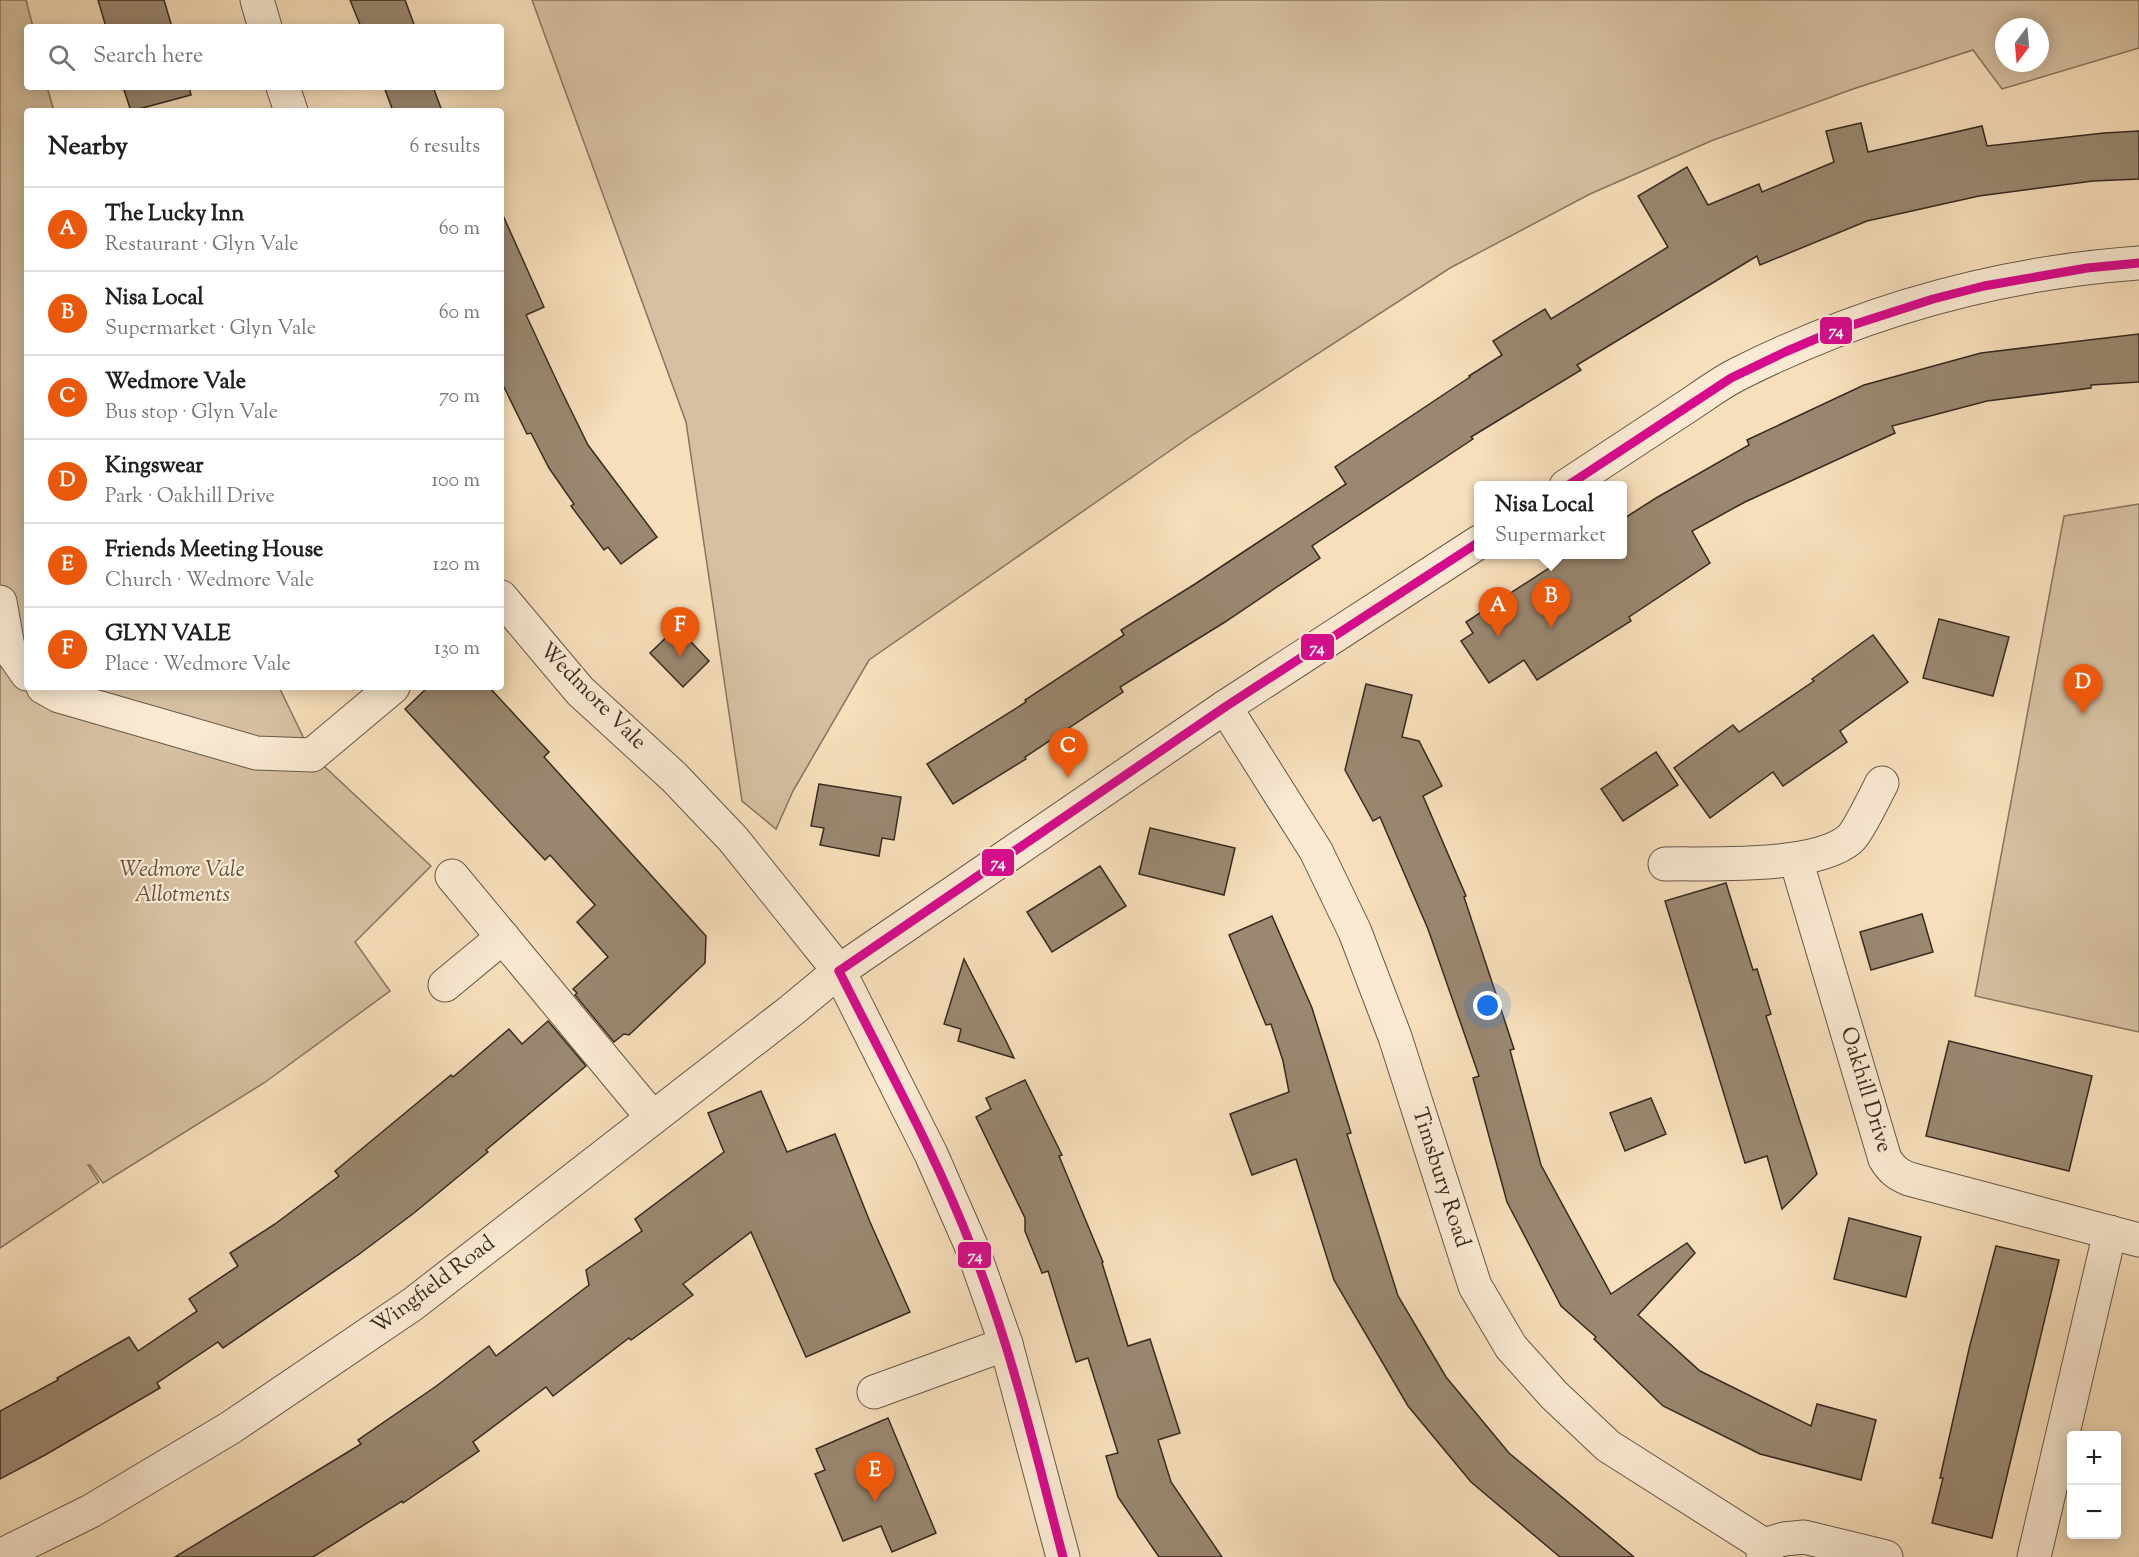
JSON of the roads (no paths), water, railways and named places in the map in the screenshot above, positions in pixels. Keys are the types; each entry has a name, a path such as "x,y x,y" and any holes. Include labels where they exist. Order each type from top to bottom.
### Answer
{"street":[{"path":"257,0 264,24"},
{"path":"284,90 290,108"},
{"path":"1574,481 1736,375 1848,326 1880,314 1972,287 2041,274 2139,263"},
{"name":"Wingfield Road","path":"0,1556 91,1511 240,1422 414,1304 839,971 1225,707 1474,545"},
{"name":"Wedmore Vale","path":"504,601 580,691 674,777 733,839 839,971 931,1154 973,1250 1006,1344 1063,1557"},
{"path":"0,602 8,647 24,670"},
{"path":"48,690 59,696 256,753 312,754 389,690"},
{"name":"Timsbury Road","path":"1225,707 1316,851 1355,932 1395,1037 1475,1286 1511,1347 1554,1395 1608,1446 1763,1551"},
{"path":"1665,864 1796,860 1832,849 1851,838 1882,783"},
{"name":"Oakhill Drive","path":"1796,860 1885,1159 1890,1167 1896,1173 1909,1179 2124,1236 2034,1557"},
{"path":"452,876 652,1117"},
{"path":"445,985 503,937"},
{"path":"874,1392 1006,1344"},
{"path":"1763,1551 1784,1539 1804,1536 1886,1557"}],"place":[{"name":"Nisa Local","path":"1551,628"},
{"name":"The Lucky Inn","path":"1498,637"},
{"name":"GLYN VALE","path":"680,657"},
{"name":"Kingswear","path":"2083,714"},
{"name":"Wedmore Vale","path":"1068,778"},
{"name":"Friends Meeting House","path":"875,1502"}],"park label":[{"name":"Wedmore Vale Allotments","path":"182,884"}]}
